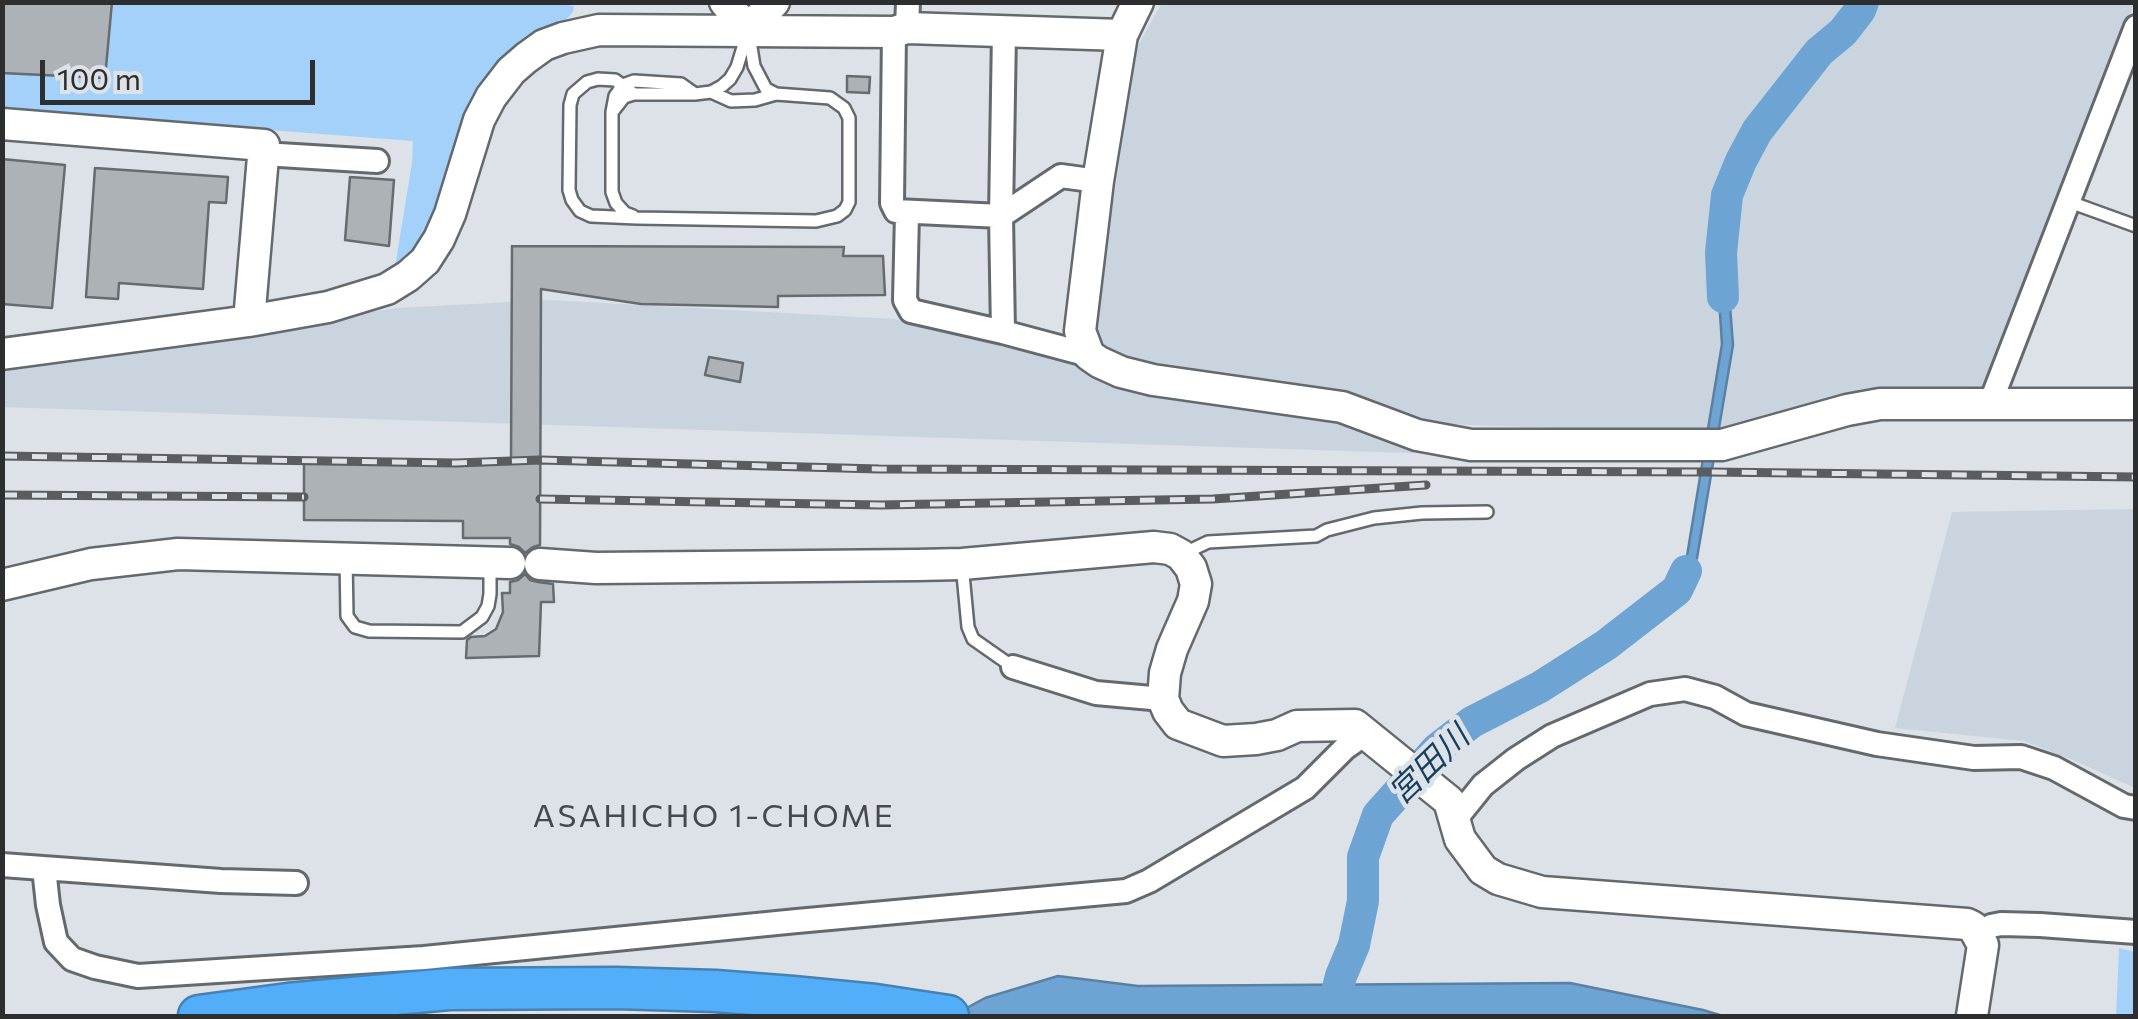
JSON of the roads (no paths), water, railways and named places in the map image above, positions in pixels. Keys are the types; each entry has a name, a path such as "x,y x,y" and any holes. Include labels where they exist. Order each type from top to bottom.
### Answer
{"highway":[{"path":"199,1016 448,989 616,988 794,997 948,1016"}],"street":[{"path":"725,2 749,16"},
{"path":"749,16 774,2"},
{"path":"2,354 328,307 387,290 425,261 439,239 474,134 491,97 511,71 583,17 749,16 903,21 1004,31 1130,13 1098,181 1080,332 1089,355"},
{"path":"903,21 892,203 896,211 1002,216 1061,176 1098,181"},
{"path":"1990,404 2136,27"},
{"path":"1004,31 1004,332"},
{"path":"2,124 176,130 264,144 249,320"},
{"path":"263,154 377,162"},
{"path":"907,214 905,300 911,311 1089,355 1121,372 1153,380 1342,407 1417,434 1471,445 1722,444 1880,404 2136,404"},
{"path":"2,584 91,564 178,554 596,568 962,564 1154,547 1170,549 1191,568 1196,584 1193,602 1164,673 1163,699 1178,724 1222,741 1277,735 1297,726 1355,725 1452,811 1460,839 1483,870 1498,880 1542,892 1967,924 1979,934 1983,944 1972,1016"},
{"path":"1013,667 1096,693 1163,699"},
{"path":"1452,811 1516,759 1552,736 1650,694 1685,688 1714,697 1746,714 1878,744 1974,758 2021,756 2054,768 2124,806 2136,808"},
{"path":"44,868 56,942 72,958 138,976 424,958 1126,891 1305,788 1346,748 1373,740"},
{"path":"3,866 221,882 296,882"},
{"path":"1979,934 2001,924 2136,932"}],"lane":[{"path":"612,112 624,97 634,94 711,92 730,79 749,16"},
{"path":"749,16 754,66 766,89 776,94"},
{"path":"634,94 616,80 598,79 587,82 573,94 569,190 580,211 591,216 637,218 816,221 845,210 849,202 850,118 844,108 830,98 776,94 731,101 711,92"},
{"path":"637,218 625,213 612,192 614,96 634,80 681,84 695,94"},
{"path":"2067,201 2136,226"},
{"path":"1181,555 1208,542 1316,536 1374,518 1422,512 1487,512"},
{"path":"346,557 347,616 356,627 369,631 462,632 482,617 490,594 513,563"},
{"path":"962,564 968,627 974,639 1013,667"}],"waterway":[{"name":"宮田川","path":"1723,297 1721,253 1727,195 1741,161 1757,131 1819,52 1843,32 1863,2"},
{"name":"宮田川","path":"1331,1016 1354,945 1363,901 1363,857 1378,815 1437,749 1472,722 1540,687 1606,645 1677,590 1686,571"}],"railway":[{"path":"2,456 456,463 540,460 879,469 2136,477"},
{"path":"540,499 880,505 1213,499 1426,485"},
{"path":"2,495 304,497"}],"district":[{"name":"ASAHICHO 1-CHOME","path":"714,816"}]}
